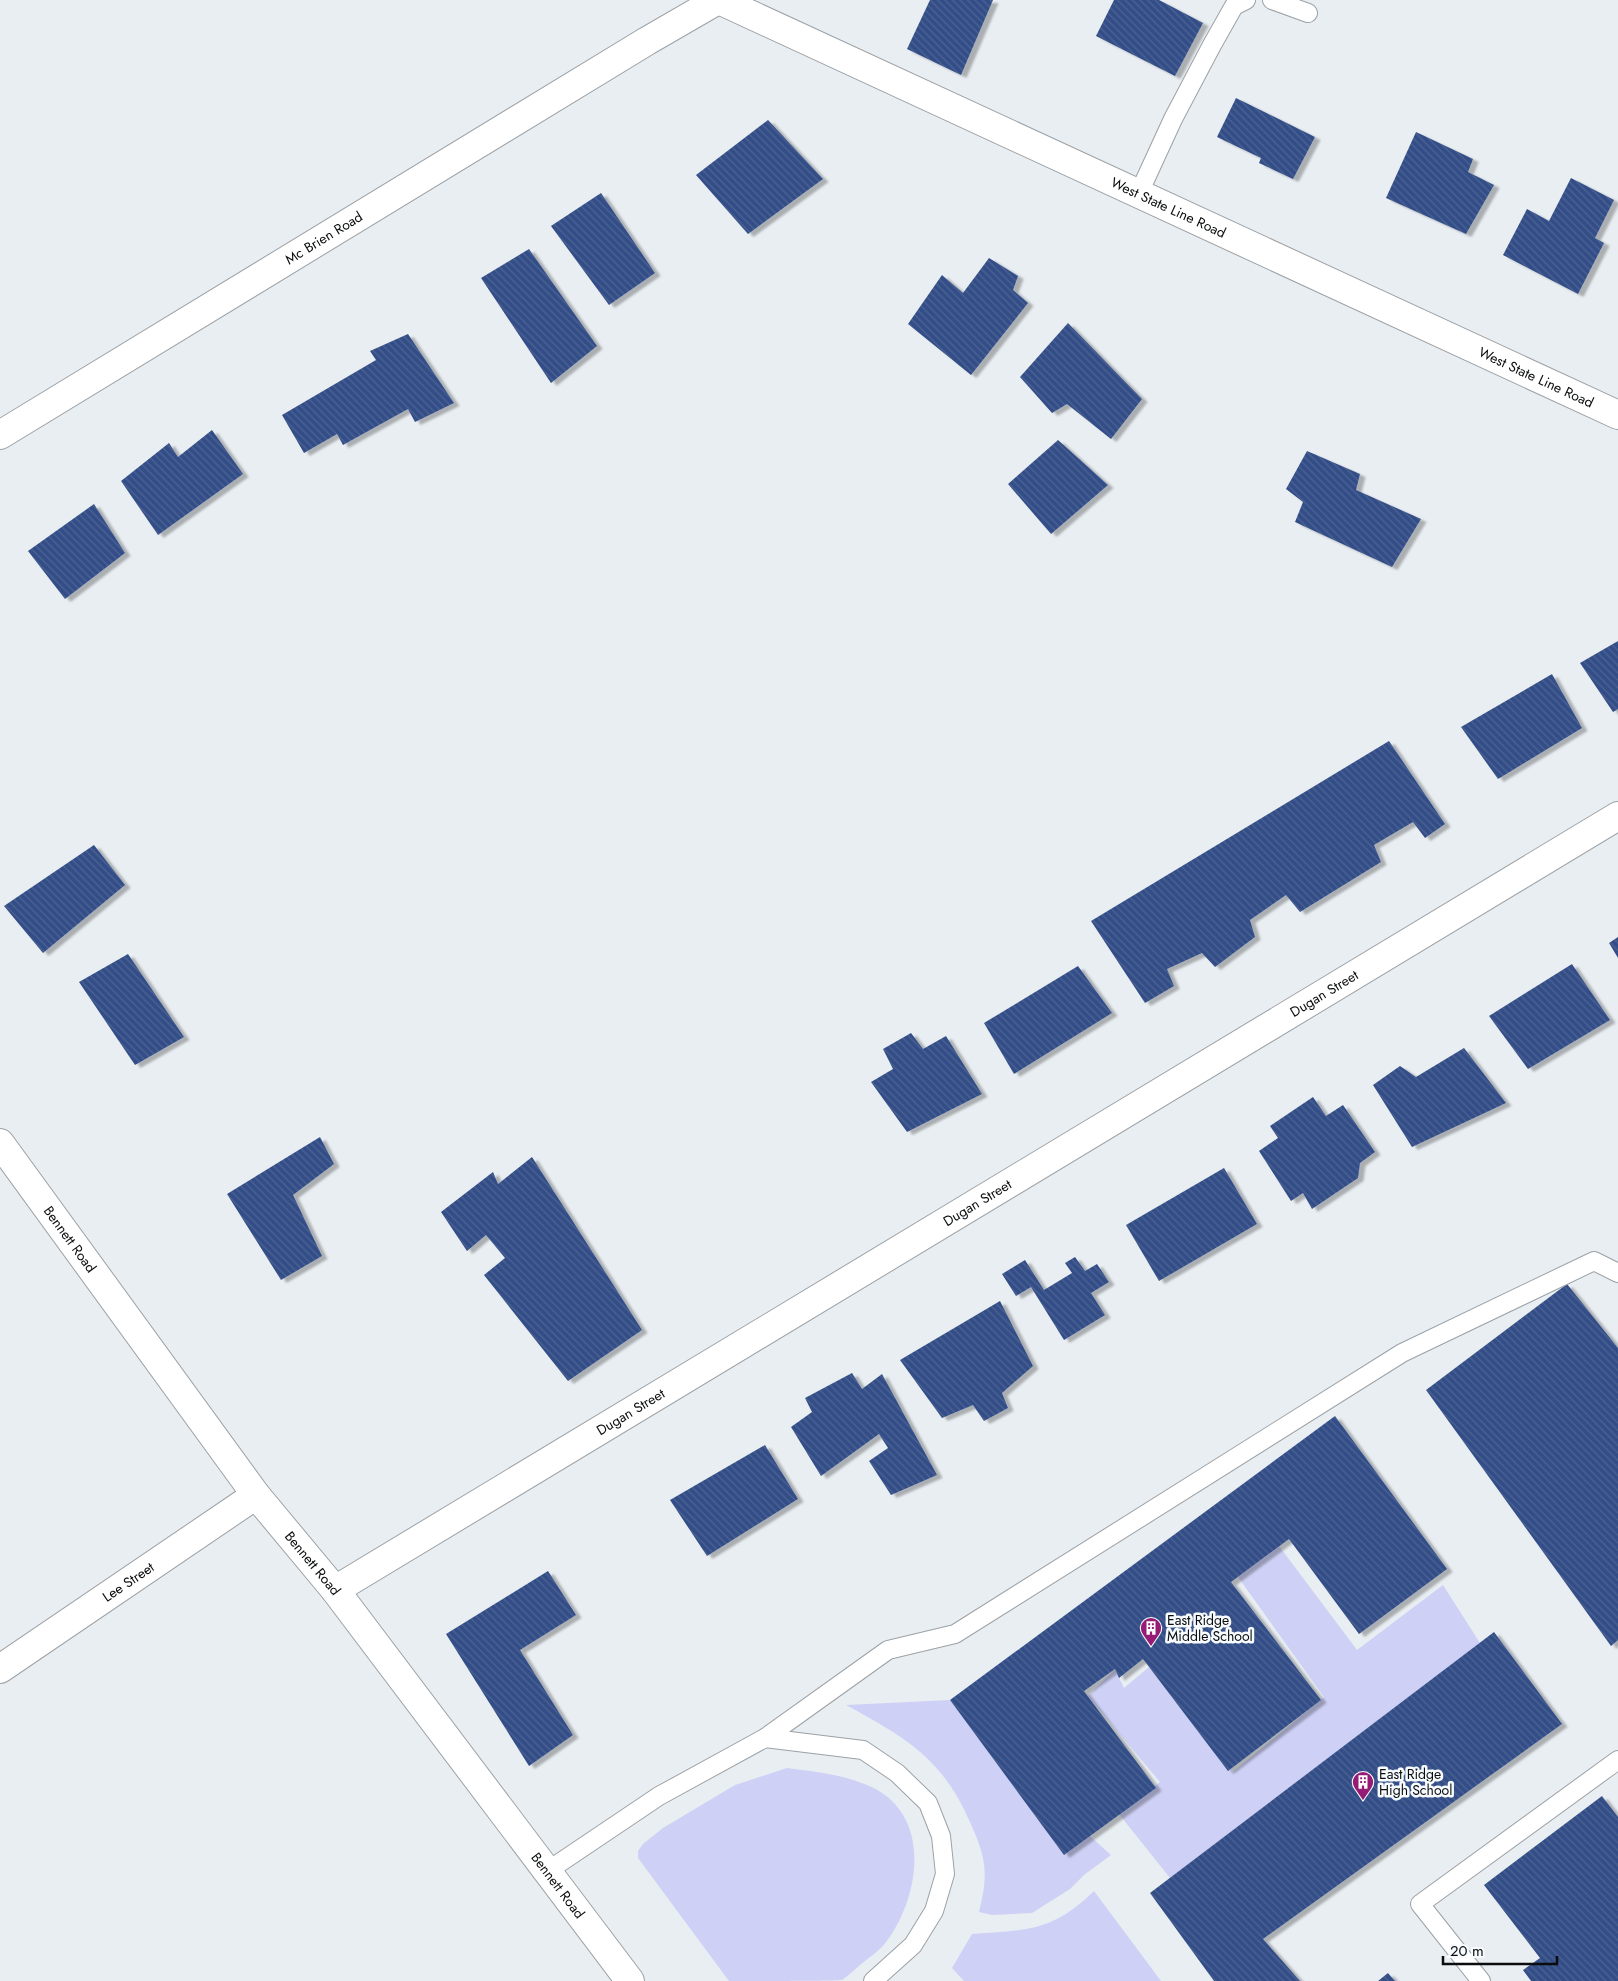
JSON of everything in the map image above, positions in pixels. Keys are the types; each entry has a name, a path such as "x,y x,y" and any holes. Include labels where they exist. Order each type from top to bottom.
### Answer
{"street":[{"name":"Mc Brien Road","path":"0,435 647,41 719,0"},
{"name":"West State Line Road","path":"719,0 1618,415"},
{"name":"Dugan Street","path":"335,1590 1618,816"},
{"name":"Bennett Road","path":"0,1143 256,1495 335,1590 549,1870 630,1981"},
{"name":"Lee Street","path":"0,1669 256,1495"}],"lane":[{"path":"1139,194 1173,120 1221,29 1234,6 1246,0"},
{"path":"1272,0 1308,13"},
{"path":"549,1870 660,1796 765,1738 888,1650 955,1634 1402,1353 1594,1262 1618,1273"},
{"path":"765,1738 863,1750 897,1773 928,1803 941,1836 945,1874 934,1911 913,1945 873,1981"},
{"path":"1481,1981 1420,1904 1618,1760"}],"shaded area":[{"path":"1279,1546 1357,1650 1443,1585 1480,1643 1170,1878 1119,1814 1160,1782 1088,1696 1115,1669 1124,1688 1149,1667 1233,1772 1324,1697 1238,1577"},
{"path":"950,1700 1064,1854 1090,1836 1111,1855 1084,1875 1070,1889 1032,1913 992,1915 979,1912 985,1875 982,1855 969,1820 946,1780 919,1751 903,1739 846,1705"},
{"path":"787,1768 827,1774 856,1781 881,1792 891,1800 903,1816 911,1834 914,1853 914,1873 910,1893 894,1930 883,1946 842,1980 729,1981 638,1858 638,1851 643,1844 663,1828 735,1785"},
{"path":"1094,1891 1161,1981 964,1981 952,1968 972,1934 1024,1929 1051,1922 1079,1904"}],"building":[{"path":"930,0 993,0 961,75 907,49"},
{"path":"1114,0 1159,0 1203,23 1175,76 1096,36"},
{"path":"1236,98 1315,137 1293,179 1259,163 1261,158 1217,137"},
{"path":"768,120 823,179 748,234 696,175"},
{"path":"1416,132 1473,159 1468,172 1494,185 1466,234 1386,198"},
{"path":"1571,178 1614,200 1595,238 1604,243 1578,294 1503,255 1527,209 1549,221"},
{"path":"601,193 655,273 609,305 551,226"},
{"path":"529,249 597,346 551,383 481,278"},
{"path":"989,258 1018,276 1013,290 1028,303 971,375 908,324 942,275 963,293"},
{"path":"1068,323 1142,399 1111,439 1067,404 1052,413 1020,377"},
{"path":"408,334 454,403 415,422 408,409 343,445 337,434 304,453 282,415 376,360 370,351"},
{"path":"212,430 243,474 158,535 121,481 169,443 178,457"},
{"path":"1058,440 1108,485 1051,534 1008,484"},
{"path":"1307,451 1360,474 1356,490 1421,519 1392,567 1295,522 1303,502 1286,489"},
{"path":"94,504 125,553 65,599 28,551"},
{"path":"1618,641 1618,709 1613,712 1580,663"},
{"path":"1552,674 1582,728 1498,779 1461,727"},
{"path":"1389,741 1445,824 1425,838 1413,822 1374,845 1381,862 1300,912 1286,895 1250,920 1255,937 1215,967 1202,953 1167,969 1174,986 1145,1003 1091,921"},
{"path":"94,845 125,885 43,953 4,906"},
{"path":"1618,937 1618,958 1609,943"},
{"path":"128,954 184,1037 135,1065 79,982"},
{"path":"1572,964 1610,1020 1528,1069 1489,1016"},
{"path":"1078,966 1112,1013 1014,1074 984,1023"},
{"path":"911,1033 923,1049 946,1036 982,1094 907,1132 871,1082 893,1069 883,1049"},
{"path":"1464,1048 1506,1103 1412,1147 1373,1085 1400,1066 1416,1077"},
{"path":"1313,1097 1326,1116 1343,1105 1375,1152 1360,1163 1358,1178 1312,1209 1303,1193 1291,1201 1259,1151 1278,1138 1270,1126"},
{"path":"320,1137 334,1164 293,1195 322,1256 281,1280 227,1194"},
{"path":"532,1157 642,1330 568,1381 484,1275 505,1258 486,1235 467,1251 441,1212 493,1172 498,1184"},
{"path":"1224,1168 1257,1224 1159,1281 1126,1225"},
{"path":"1075,1257 1085,1271 1097,1264 1109,1282 1091,1293 1105,1315 1064,1340 1031,1287 1016,1296 1002,1274 1025,1260 1044,1290 1072,1273 1065,1263"},
{"path":"1567,1284 1618,1348 1618,1640 1611,1646 1426,1390"},
{"path":"1000,1301 1033,1366 1002,1393 1008,1408 984,1421 973,1405 942,1418 900,1360"},
{"path":"852,1373 862,1389 882,1374 937,1475 891,1495 869,1461 888,1448 879,1434 821,1476 791,1427 812,1412 805,1398"},
{"name":"East Ridge Middle School","path":"1335,1416 1447,1569 1359,1634 1289,1539 1231,1582 1321,1700 1228,1771 1143,1659 1119,1678 1115,1669 1084,1691 1156,1788 1064,1855 950,1700"},
{"path":"765,1445 798,1499 707,1556 670,1500"},
{"path":"548,1571 576,1615 520,1650 573,1735 529,1766 446,1634"},
{"name":"East Ridge High School","path":"1494,1632 1562,1724 1263,1939 1300,1981 1214,1981 1150,1893"},
{"path":"1602,1796 1618,1817 1618,1981 1531,1981 1523,1970 1540,1958 1484,1885"},
{"path":"1388,1973 1395,1981 1378,1981"}],"place":[{"name":"East Ridge Middle School","path":"1151,1647"},
{"name":"East Ridge High School","path":"1363,1801"}]}
